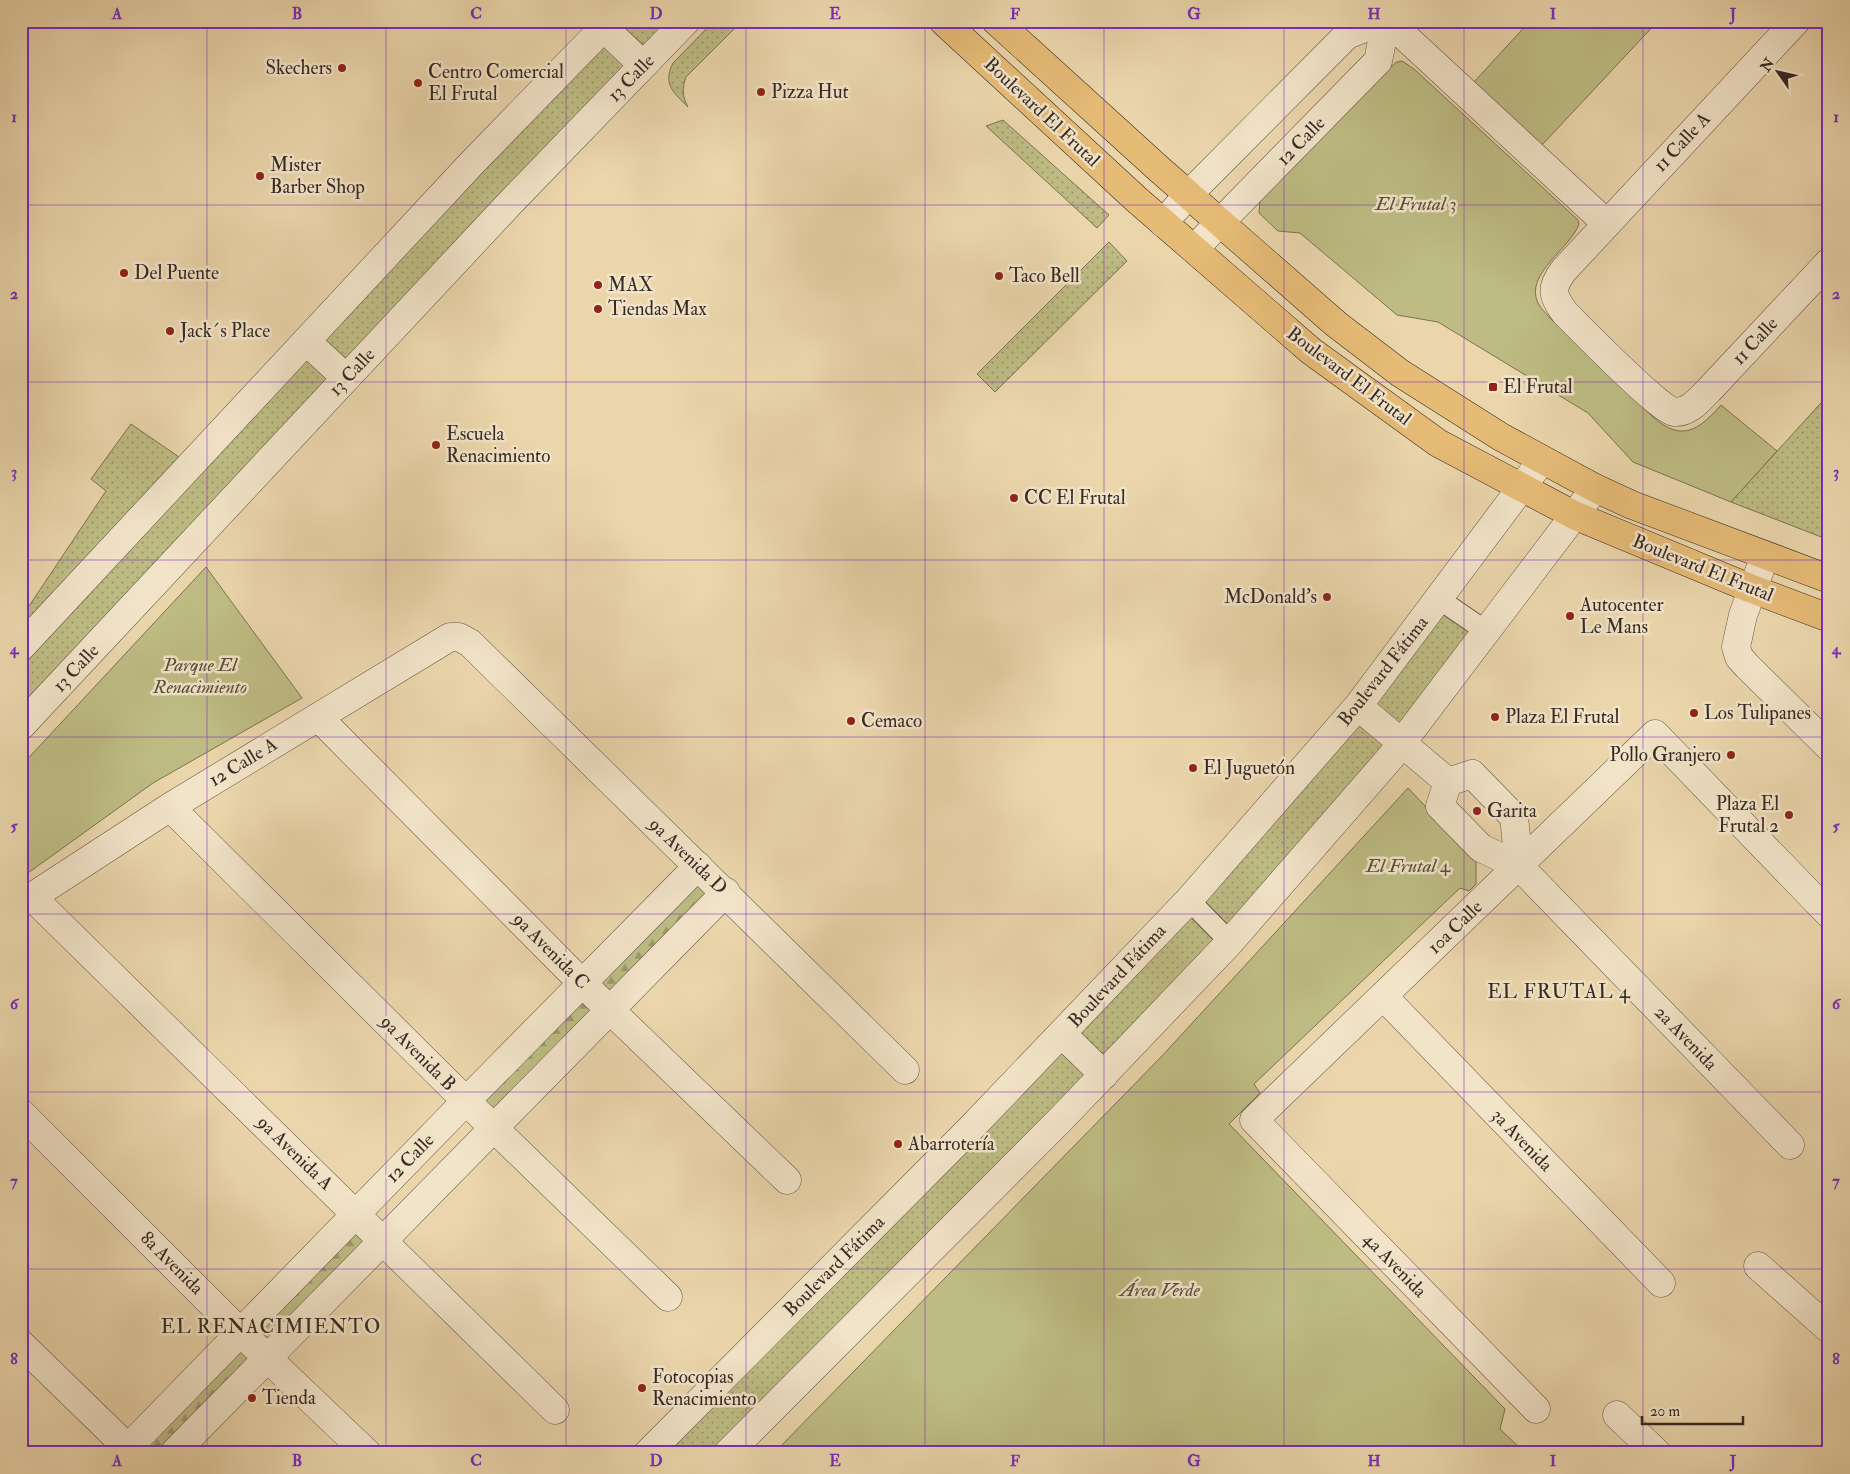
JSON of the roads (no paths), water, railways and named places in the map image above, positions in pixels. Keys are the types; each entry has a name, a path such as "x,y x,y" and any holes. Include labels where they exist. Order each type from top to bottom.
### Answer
{"main road":[{"name":"Boulevard El Frutal","path":"942,21 1163,223 1311,351 1438,443 1574,515 1752,589 1829,618"},
{"name":"Boulevard El Frutal","path":"1004,29 1159,169 1336,324 1400,373 1501,437 1595,488 1632,505 1829,579"},
{"path":"988,63 1004,29"}],"street":[{"name":"13 Calle","path":"21,726 511,202 686,21"},
{"path":"1163,223 1189,194 1347,35 1386,21 1606,223"},
{"name":"12 Calle","path":"1194,249 1378,61 1386,21"},
{"name":"11 Calle A","path":"1677,412 1665,408 1652,397 1562,309 1553,290 1559,276 1606,223 1796,21"},
{"path":"21,647 471,164 607,25 643,65"},
{"path":"1288,94 1319,122"},
{"name":"11 Calle","path":"1677,412 1684,410 1700,399 1829,262"},
{"path":"306,341 346,378"},
{"name":"Boulevard Fátima","path":"648,1453 1062,1034 1189,900 1358,706 1542,460"},
{"path":"728,1453 1104,1075 1230,942 1401,743 1595,488"},
{"path":"1765,556 1743,615 1736,647 1739,657 1829,747"},
{"name":"12 Calle A","path":"27,900 170,807 450,637 459,637 470,643"},
{"name":"9a Avenida D","path":"470,643 905,1070"},
{"path":"1358,706 1448,782"},
{"name":"9a Avenida C","path":"318,717 583,984 787,1180"},
{"name":"10a Calle","path":"1254,1120 1654,734 1829,914"},
{"path":"1448,782 1472,774 1514,816 1519,866"},
{"path":"1448,782 1440,806 1481,848 1519,866"},
{"name":"9a Avenida B","path":"170,807 467,1102 668,1297"},
{"name":"12 Calle","path":"128,1451 357,1214 699,866"},
{"name":"2a Avenida","path":"1519,866 1790,1145"},
{"name":"12 Calle","path":"174,1453 267,1356 725,892"},
{"name":"9a Avenida A","path":"27,900 383,1239 556,1410"},
{"name":"3a Avenida","path":"1383,996 1662,1283"},
{"path":"1062,1034 1104,1075"},
{"name":"8a Avenida","path":"21,1113 367,1453"},
{"name":"4a Avenida","path":"1254,1120 1536,1409"},
{"path":"1758,1266 1829,1329"},
{"path":"21,1344 128,1451"},
{"path":"1617,1415 1657,1453"}],"lane":[{"path":"1439,599 1487,632"},
{"path":"1189,900 1230,942"}],"place":[{"name":"Skechers","path":"342,68"},
{"name":"Centro Comercial El Frutal","path":"418,83"},
{"name":"Pizza Hut","path":"761,92"},
{"name":"Mister Barber Shop","path":"260,176"},
{"name":"Del Puente","path":"124,273"},
{"name":"Taco Bell","path":"999,276"},
{"name":"MAX","path":"598,285"},
{"name":"Tiendas Max","path":"598,309"},
{"name":"Jack´s Place","path":"170,331"},
{"name":"El Frutal","path":"1493,387"},
{"name":"Escuela Renacimiento","path":"436,445"},
{"name":"CC El Frutal","path":"1014,498"},
{"name":"McDonald's","path":"1327,597"},
{"name":"Autocenter Le Mans","path":"1570,616"},
{"name":"Los Tulipanes","path":"1694,713"},
{"name":"Plaza El Frutal","path":"1495,717"},
{"name":"Cemaco","path":"851,721"},
{"name":"Pollo Granjero","path":"1731,755"},
{"name":"El Juguetón","path":"1193,768"},
{"name":"Garita","path":"1477,811"},
{"name":"Plaza El Frutal 2","path":"1789,815"},
{"name":"Abarrotería","path":"898,1144"},
{"name":"Fotocopias Renacimiento","path":"642,1388"},
{"name":"Tienda","path":"252,1398"}],"district":[{"name":"EL FRUTAL 4","path":"1559,991"},
{"name":"EL RENACIMIENTO","path":"271,1326"}],"park label":[{"name":"El Frutal 3","path":"1416,204"},
{"name":"Parque El Renacimiento","path":"200,676"},
{"name":"El Frutal 4","path":"1408,866"},
{"name":"Área Verde","path":"1160,1290"}]}
